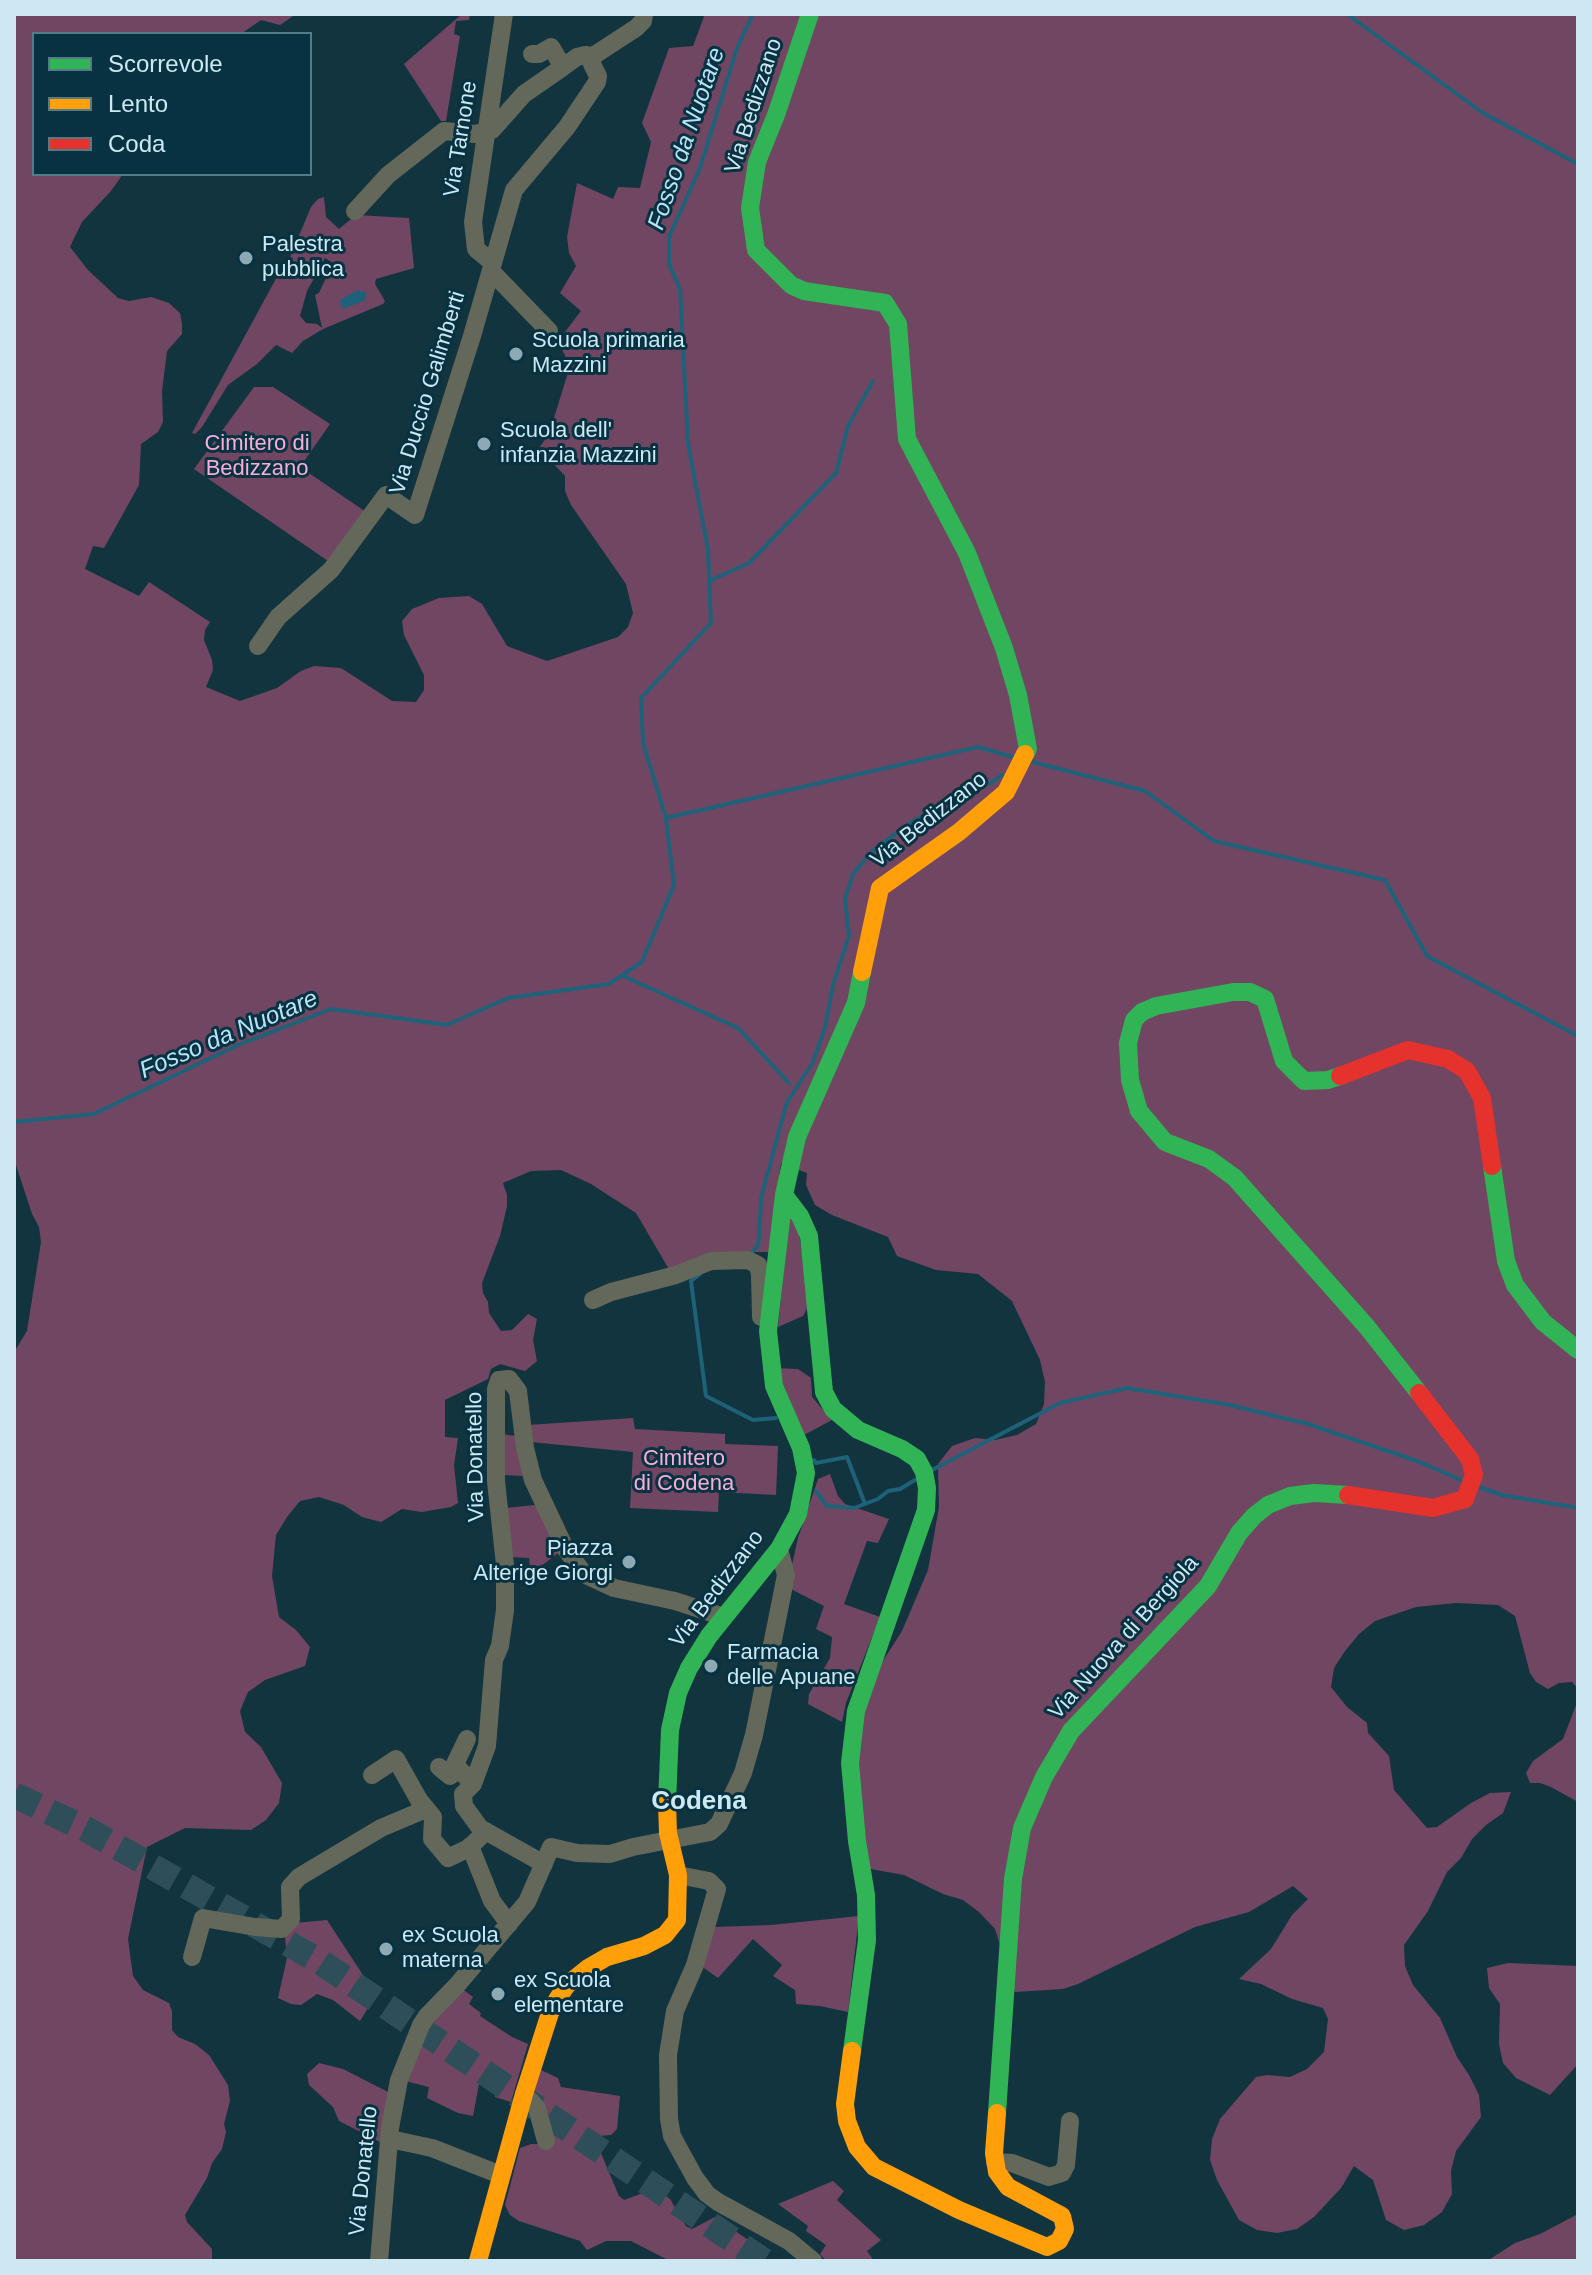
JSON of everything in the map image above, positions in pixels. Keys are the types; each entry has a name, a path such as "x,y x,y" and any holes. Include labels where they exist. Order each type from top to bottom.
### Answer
{"street":[{"name":"Via Tarnone","path":"504,14 473,222 476,249 549,331"},
{"path":"355,211 388,175 444,131 475,134 496,127 524,94 636,28 643,21 644,14"},
{"name":"Via Bedizzano","path":"524,2094 550,2013 567,1985 607,1957 644,1946 673,1929 677,1920 678,1875 669,1836 668,1752 678,1693 689,1668 724,1617 779,1549 798,1514 806,1473 801,1448 774,1386 768,1331 784,1195 797,1137 856,1003 880,888 959,832 1006,792 1028,749 1018,695 1004,648 967,553 907,439 898,324 885,303 804,291 791,285 756,250 750,208 757,162 810,14"},
{"path":"532,54 539,54 551,47 584,57"},
{"name":"Via Duccio Galimberti","path":"258,646 278,617 331,570 386,495 415,515 514,190 567,127 597,82 598,76 592,64 584,57"},
{"name":"Via Nuova di Bergiola","path":"995,2162 1013,1879 1022,1828 1044,1777 1071,1731 1208,1586 1239,1533 1268,1505 1290,1496 1314,1493 1345,1494 1433,1508 1465,1499 1474,1475 1470,1459 1367,1327 1235,1178 1209,1159 1165,1142 1139,1111 1130,1080 1128,1043 1134,1020 1142,1012 1156,1006 1233,992 1250,992 1265,999 1284,1061 1304,1081 1328,1080 1408,1050 1448,1059 1467,1071 1482,1098 1504,1249 1515,1285 1543,1322 1578,1350"},
{"path":"784,1195 800,1216 809,1236 824,1392 828,1401 858,1430 917,1459 927,1488 926,1510 860,1699 853,1737 850,1763 857,1841 866,1895 867,1940 845,2104 847,2121 857,2147 874,2167 959,2210 1047,2247 1059,2241 1065,2229 1062,2216 1008,2187 997,2172 995,2162 1012,2163 1049,2177 1062,2173 1066,2165 1070,2121"},
{"path":"593,1300 711,1261 748,1260 758,1265 761,1319 768,1331"},
{"name":"Via Donatello","path":"473,1784 491,1730 490,1695 494,1660 500,1646 505,1610 505,1565 496,1481 496,1389 499,1380 509,1379 518,1391 525,1448 533,1480 565,1548 584,1574 614,1588 675,1601 724,1617"},
{"path":"467,1739 455,1764 473,1784 463,1794 464,1806 486,1831 548,1856 610,1854 669,1836 710,1832 719,1824 743,1773 754,1735 786,1575 779,1549"},
{"path":"372,1775 396,1759 433,1817 432,1839 448,1858 470,1846 486,1831"},
{"path":"439,1767 450,1776 459,1769"},
{"path":"192,1957 203,1918 282,1929 291,1919 290,1887 299,1877 381,1828 426,1809"},
{"path":"470,1846 492,1901 509,1924"},
{"name":"Via Donatello","path":"379,2261 390,2139 399,2080 421,2025 532,1895 548,1856"},
{"path":"678,1875 709,1881 717,1889 695,1965 675,2011 668,2055 672,2136 707,2194 789,2241 813,2261"},
{"path":"524,2094 537,2108 546,2141"},
{"path":"498,2261 479,2256 524,2094"},
{"path":"390,2139 432,2148 501,2175"}],"green space":[{"path":"14,14 296,14 280,25 261,20 244,32 32,32 32,176 122,176 82,222 70,247 88,270 118,298 129,301 151,297 169,303 180,313 182,324 182,334 167,351 162,391 163,422 158,432 141,444 139,485 104,548 93,546 85,569 139,596 149,582 210,622 204,640 213,670 206,687 240,701 277,688 314,666 341,668 392,701 416,702 424,690 424,675 404,635 402,621 412,609 439,598 469,596 482,604 507,646 547,661 618,637 628,627 633,613 626,584 571,505 565,491 565,476 539,448 549,434 570,366 558,341 581,311 560,293 576,266 569,253 567,237 577,183 613,199 618,187 640,188 651,142 642,123 669,48 693,46 705,14 1578,14 1578,1689 1572,1682 1559,1683 1548,1689 1536,1682 1530,1673 1515,1616 1498,1605 1456,1603 1416,1607 1375,1621 1345,1651 1334,1668 1331,1687 1347,1707 1367,1723 1368,1733 1389,1756 1394,1790 1427,1828 1437,1827 1490,1793 1511,1792 1503,1813 1472,1839 1461,1858 1447,1872 1428,1911 1404,1945 1405,1966 1413,1985 1440,2018 1457,2057 1479,2095 1481,2117 1456,2151 1451,2171 1452,2194 1442,2212 1424,2225 1404,2230 1386,2220 1373,2180 1354,2166 1341,2188 1314,2217 1297,2229 1277,2233 1257,2230 1239,2220 1217,2180 1210,2160 1212,2139 1220,2119 1256,2077 1290,2077 1307,2069 1324,2052 1328,2019 1323,2008 1292,1999 1261,1984 1239,1979 1271,1949 1292,1915 1308,1899 1293,1886 1249,1912 1195,1927 1078,1984 1063,1989 1015,1992 995,1929 979,1912 963,1900 904,1875 865,1868 855,1777 865,1689 902,1631 928,1570 939,1507 938,1464 952,1446 975,1438 995,1440 1017,1435 1036,1424 1044,1404 1045,1382 1040,1360 1012,1301 978,1274 936,1270 897,1256 888,1237 815,1205 806,1185 807,1173 781,1163 769,1252 732,1252 670,1271 636,1213 591,1184 561,1170 531,1171 503,1183 507,1206 500,1236 482,1283 489,1313 501,1331 512,1330 528,1314 537,1319 533,1340 537,1361 525,1371 500,1364 491,1369 488,1379 445,1400 445,1437 458,1438 454,1465 458,1503 422,1512 402,1509 381,1522 362,1517 344,1505 319,1497 300,1501 276,1535 272,1576 279,1617 296,1630 310,1647 305,1666 265,1680 248,1692 240,1711 245,1732 261,1747 282,1783 279,1803 266,1820 251,1830 185,1828 147,1847 128,1939 133,1976 143,1990 169,2003 172,2030 178,2037 195,2044 209,2055 228,2085 230,2101 222,2149 185,2215 187,2222 212,2249 212,2261 14,2261 14,1352 27,1331 41,1242 39,1227 14,1159"},
{"path":"462,14 470,14 469,20 456,21 454,34 460,36 446,121 441,121 404,64"},
{"path":"324,197 326,217 339,229 356,215 409,218 414,268 376,279 375,284 385,301 383,304 323,329 303,341 292,353 276,345 257,364 228,385 202,427 195,434 192,433 288,262 311,207","holes":["325,258 333,263 319,293 315,295 322,328 306,323 300,316 307,291"]},
{"name":"Cimitero di Bedizzano","path":"254,387 273,387 330,424 300,467 366,512 331,563 194,469"},
{"path":"790,1210 797,1218 809,1305 803,1316 778,1327"},
{"path":"776,1368 798,1369 811,1378 812,1397 832,1420 804,1435"},
{"name":"Cimitero di Codena","path":"633,1418 635,1429 725,1434 725,1444 778,1446 776,1495 719,1492 718,1512 630,1508 633,1452 531,1442 528,1425"},
{"path":"501,1434 516,1436 525,1476 503,1475"},
{"path":"830,1474 838,1496 845,1504 889,1519 878,1543 867,1541 844,1604 880,1617 846,1703 842,1722 808,1704 809,1694 830,1658 832,1637 816,1629 824,1606 787,1587 798,1538 818,1479"},
{"path":"535,1505 561,1551 541,1566 530,1569 529,1558 510,1557 505,1508"},
{"path":"1578,1700 1578,1802 1551,1787 1530,1783 1526,1773 1533,1761 1563,1739"},
{"path":"859,1916 848,2012 796,2004 795,1990 773,1976 782,1965 753,1939 718,1978 704,1968 702,1962 714,1927"},
{"path":"327,1920 376,1995 360,2021 333,2000 317,1994 301,2005 278,1998 287,1958 285,1937 295,1923"},
{"path":"1508,1963 1578,1966 1578,2064 1550,2095 1516,2078 1503,2063 1499,2044 1500,2004 1489,1988 1487,1968"},
{"path":"461,1988 473,1997 469,2004 481,2013 480,2016 528,2044 511,2102 495,2097 495,2086 479,2084 473,2116 458,2113 427,2098 429,2087 405,2081 425,2026"},
{"path":"319,2063 343,2069 392,2094 382,2143 339,2121 333,2107 309,2085 307,2074"},
{"path":"541,2070 558,2078 561,2087 620,2096 617,2129 611,2135 599,2136 598,2146 619,2196 624,2200 654,2189 661,2192 670,2199 686,2226 692,2229 715,2217 754,2244 752,2261 670,2261 631,2241 606,2241 587,2250 580,2241 519,2221 510,2215 505,2205 520,2148 531,2144 552,2144 552,2124 542,2099 532,2088"},
{"path":"833,2181 844,2191 837,2200 881,2240 867,2251 874,2261 826,2261 820,2254 826,2245 806,2231 808,2226 778,2204"},
{"path":"1578,2214 1578,2261 1487,2261 1515,2243"}],"water":[{"path":"358,290 367,293 364,301 342,309 340,300"}],"waterway":[{"name":"Fosso da Nuotare","path":"14,1122 94,1114 238,1045 331,1009 447,1025 508,998 609,984 642,962 674,885 666,818 643,743 641,698 711,623 708,550 688,443 680,289 669,264 669,237 700,168 737,48 753,14"},
{"path":"1347,14 1483,113 1578,164"},
{"path":"709,581 749,563 836,473 848,426 873,381"},
{"path":"666,818 978,747 1013,757"},
{"path":"1033,762 1145,791 1214,841 1385,880 1427,956 1578,1036"},
{"path":"751,1253 759,1239 761,1198 787,1102 812,1064 825,1028 833,985 849,936 845,899 853,874 871,852 903,828 942,803 967,790 991,783 1002,775"},
{"path":"623,976 738,1028 789,1083"},
{"path":"700,1274 691,1281 706,1396 753,1420 776,1418"},
{"path":"932,1470 1060,1403 1127,1388 1230,1405 1308,1424 1420,1462 1463,1481"},
{"path":"814,1460 816,1463 847,1457 865,1504"},
{"path":"816,1491 827,1506 854,1508 915,1480"},
{"path":"1479,1487 1502,1495 1578,1508"}],"tunnel":[{"path":"14,1795 86,1829 319,1961 764,2261"}],"traffic: fast":[{"path":"810,14 757,162 750,208 756,250 791,285 804,291 885,303 898,324 907,439 967,553 1004,648 1018,695 1028,749 1025,754"},
{"path":"667,1803 670,1730 678,1693 689,1668 709,1636 779,1549 798,1514 806,1473 801,1448 774,1386 768,1331 784,1195 797,1137 856,1003 862,972"},
{"path":"1340,1076 1304,1081 1284,1061 1265,999 1250,992 1233,992 1156,1006 1142,1012 1134,1020 1128,1043 1130,1080 1139,1111 1165,1142 1209,1159 1235,1178 1367,1327 1419,1393"},
{"path":"1492,1166 1506,1261 1515,1285 1543,1322 1578,1350"},
{"path":"784,1195 800,1216 809,1236 824,1392 833,1409 858,1430 917,1459 927,1488 926,1510 856,1711 850,1763 857,1841 866,1895 867,1940 852,2051"},
{"path":"997,2113 1013,1879 1022,1828 1044,1777 1071,1731 1208,1586 1239,1533 1254,1516 1268,1505 1290,1496 1314,1493 1348,1495"}],"traffic: slow":[{"path":"862,972 880,888 959,832 1006,792 1025,754"},
{"path":"478,2261 524,2094 550,2013 558,1998 567,1985 588,1968 607,1957 644,1946 665,1935 677,1920 678,1875 668,1833 667,1803"},
{"path":"852,2051 845,2104 847,2121 857,2147 874,2167 959,2210 1047,2247 1059,2241 1065,2229 1062,2216 1008,2187 997,2172 994,2153 997,2113"}],"traffic: jam":[{"path":"1340,1076 1408,1050 1448,1059 1467,1071 1482,1098 1492,1166"},
{"path":"1348,1495 1433,1508 1465,1499 1474,1475 1470,1459 1419,1393"}],"place":[{"name":"Palestra pubblica","path":"246,258"},
{"name":"Scuola primaria Mazzini","path":"516,354"},
{"name":"Scuola dell' infanzia Mazzini","path":"484,444"},
{"name":"Piazza Alterige Giorgi","path":"629,1562"},
{"name":"Farmacia delle Apuane","path":"711,1666"},
{"name":"ex Scuola materna","path":"386,1949"},
{"name":"ex Scuola elementare","path":"498,1994"}],"district":[{"name":"Codena","path":"699,1802"}]}
